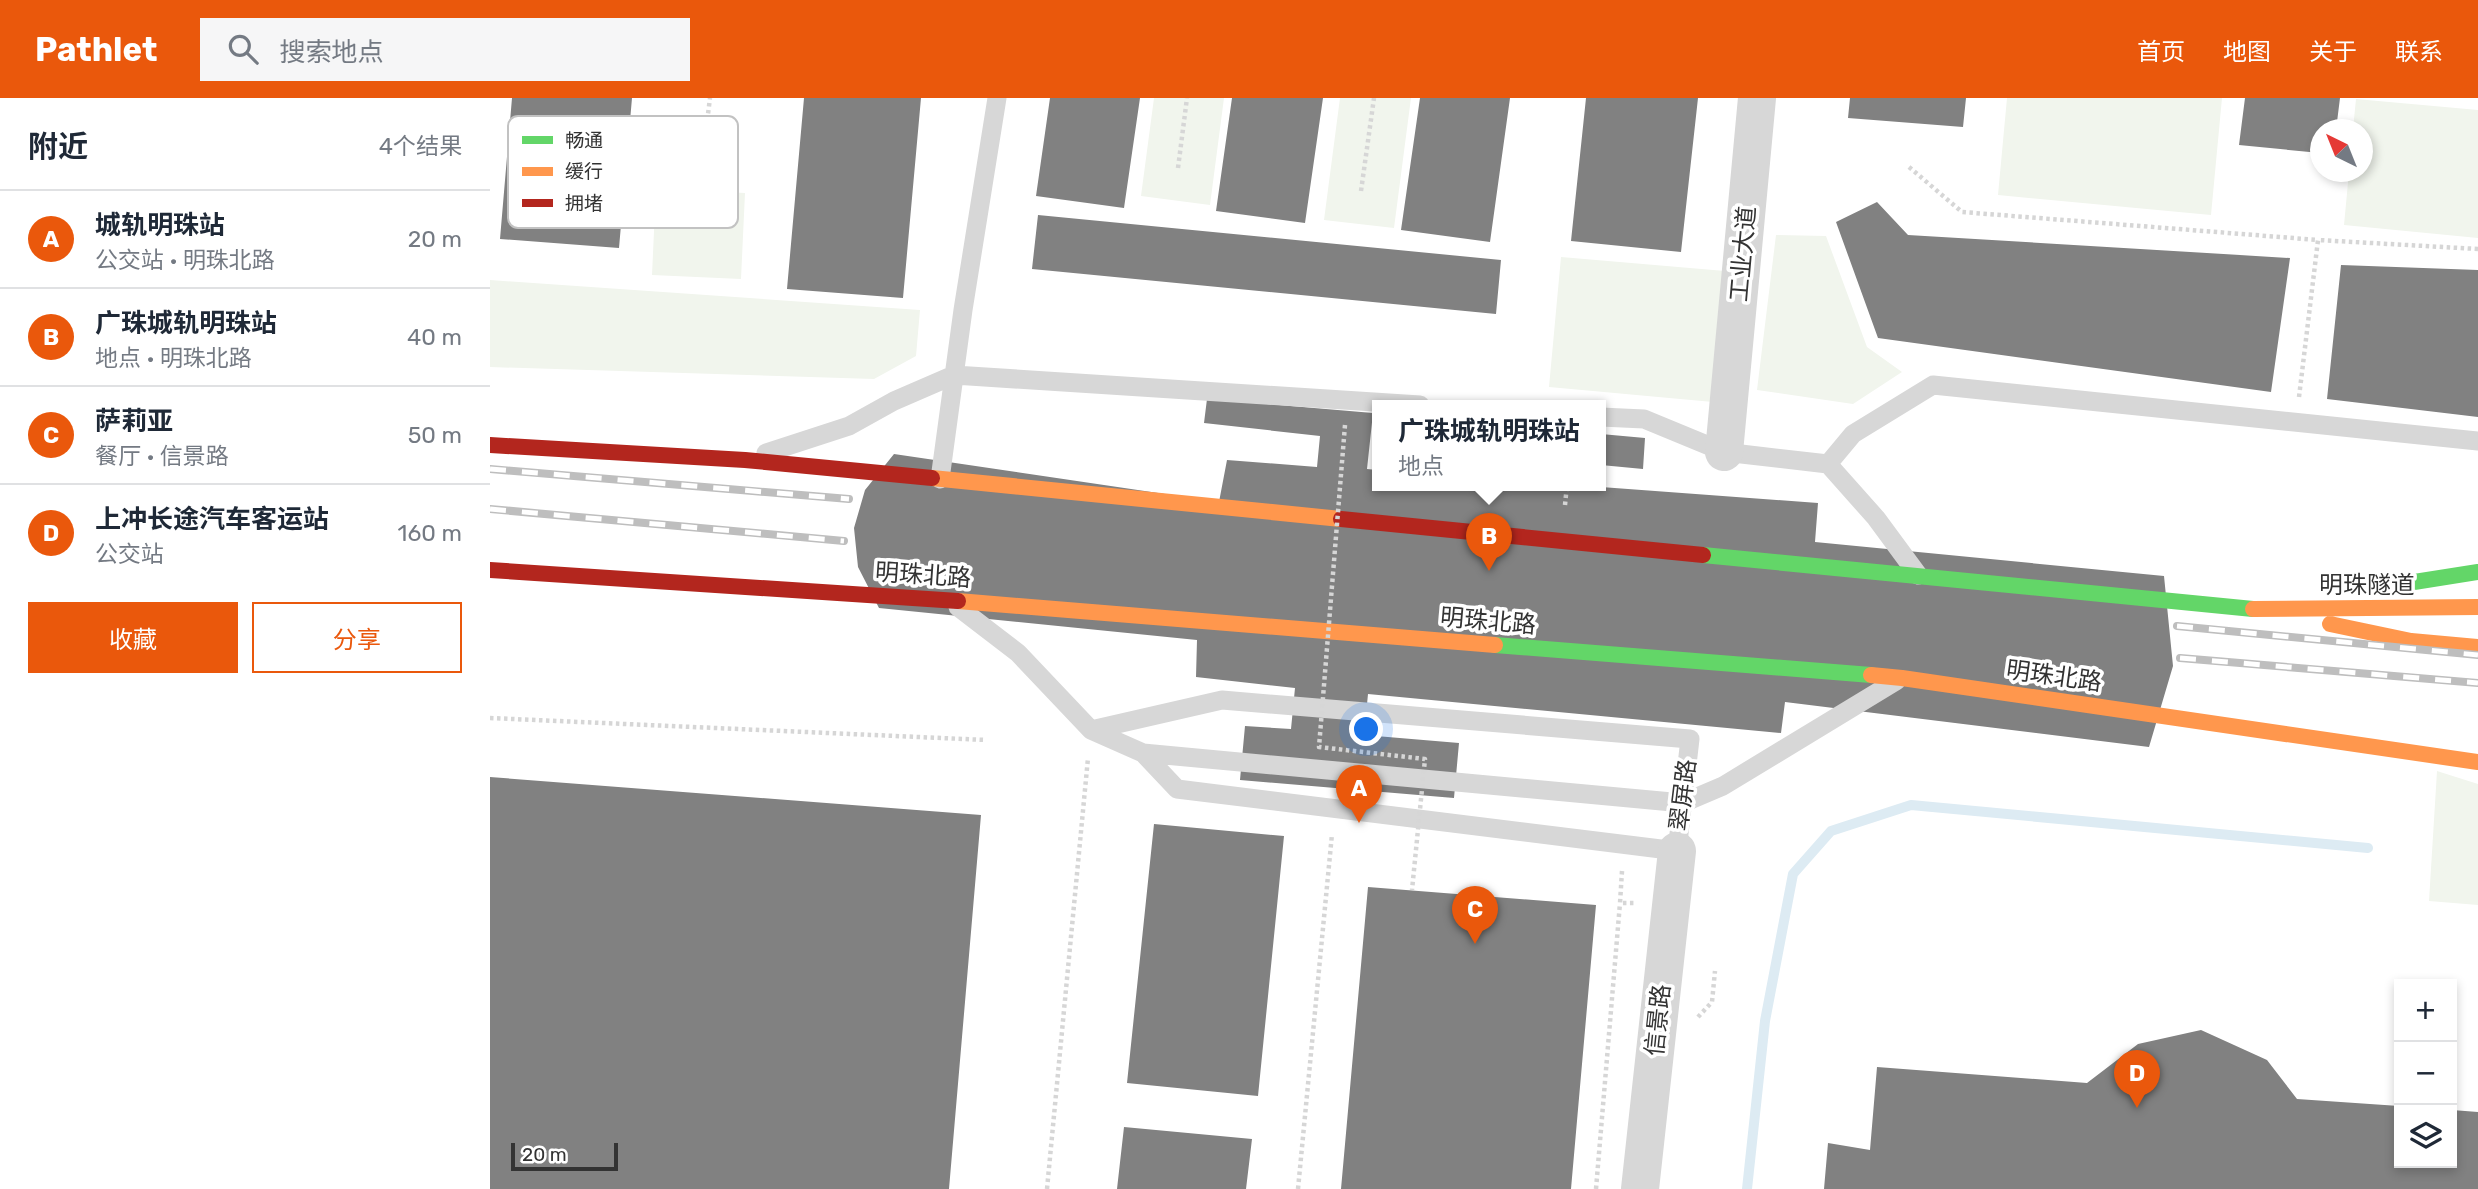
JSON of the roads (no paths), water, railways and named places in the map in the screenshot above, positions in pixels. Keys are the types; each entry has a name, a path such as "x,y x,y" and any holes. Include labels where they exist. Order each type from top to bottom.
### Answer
{"highway":[{"path":"490,445 744,460 2256,609 2411,641 2478,647"},
{"name":"明珠北路","path":"490,570 949,600 1902,678 2478,762"},
{"path":"2256,609 2478,572"},
{"name":"明珠隧道","path":"2256,609 2478,607"},
{"path":"2411,751 2478,747"},
{"path":"2411,751 2478,780"}],"street":[{"name":"工业大道","path":"1724,452 1757,98"},
{"name":"信景路","path":"1640,1189 1677,851"}],"lane":[{"path":"940,479 997,98"},
{"path":"744,460 849,426 894,401 954,374 1372,402"},
{"path":"1828,464 1853,434 1933,385 2478,441"},
{"path":"1606,416 1644,419 1724,452 1828,464 1876,518 1919,576"},
{"path":"949,600 1018,653 1091,730 1143,753 1683,803 1723,786 1902,678"},
{"name":"翠屏路","path":"1091,730 1222,699 1690,739 1677,851"},
{"path":"1143,753 1177,789 1677,851"}],"waterway":[{"path":"1747,1189 1765,1021 1793,874 1831,831 1911,805 2368,848"}],"railway":[{"path":"490,469 849,499"},
{"path":"490,509 844,541"},
{"path":"2177,626 2478,655"},
{"path":"2180,658 2478,683"}],"place":[{"name":"广珠城轨明珠站","path":"1489,571"},
{"name":"城轨明珠站","path":"1359,823"},
{"name":"萨莉亚","path":"1475,944"},
{"name":"上冲长途汽车客运站","path":"2137,1108"}]}
